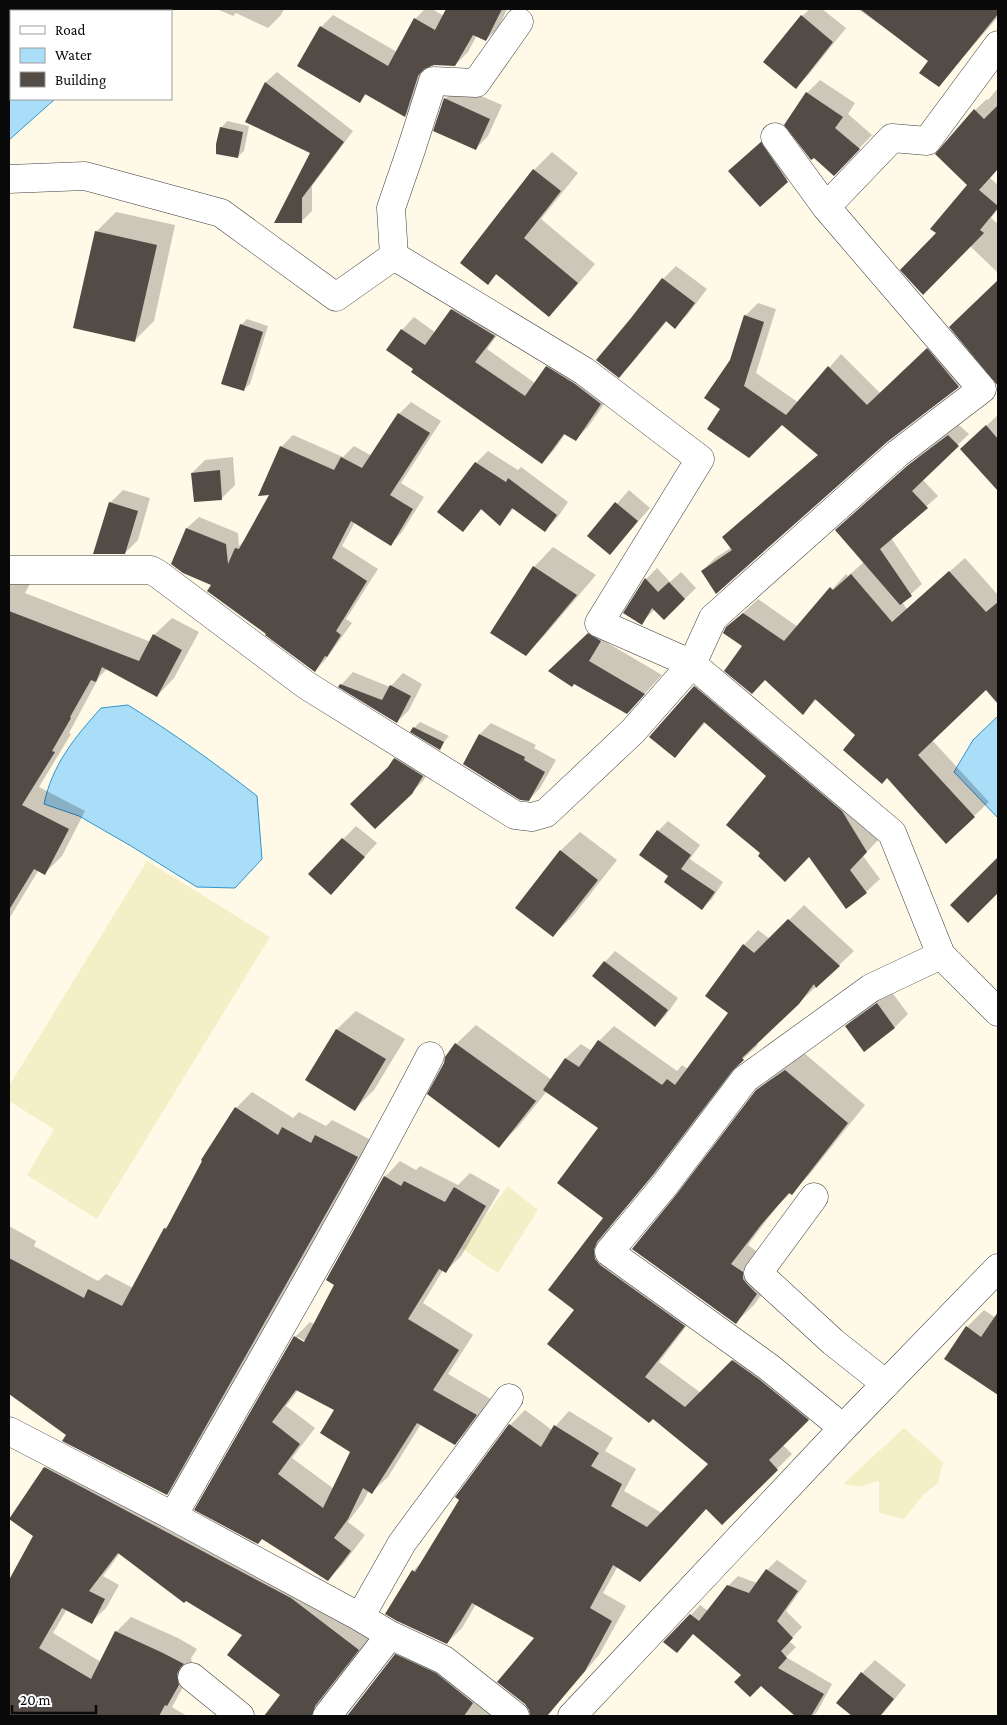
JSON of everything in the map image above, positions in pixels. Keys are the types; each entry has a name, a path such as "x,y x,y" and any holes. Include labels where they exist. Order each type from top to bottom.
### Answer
{"street":[{"path":"394,256 391,208 433,81 476,83 519,22"},
{"path":"826,206 892,138 927,141 998,45"},
{"path":"9,570 151,570 306,685 515,815 532,817 546,813 633,731 692,664 713,618 897,454 982,389 826,206 775,136"},
{"path":"9,179 85,176 221,213 336,297 394,256"},
{"path":"394,256 584,371 700,459 599,623 692,664 892,833 941,955 998,1012"},
{"path":"843,1428 770,1368 609,1252 664,1186 745,1079 871,988 941,955"},
{"path":"173,1516 330,1242 430,1056"},
{"path":"814,1197 758,1273 833,1342 886,1384"},
{"path":"572,1716 843,1428 998,1268"},
{"path":"360,1617 402,1543 509,1398"},
{"path":"9,1431 173,1516 390,1635 444,1660 515,1716"},
{"path":"327,1716 390,1635"},
{"path":"192,1677 240,1716"}],"shaded area":[{"path":"147,861 270,937 97,1219 27,1175 54,1129 9,1101 9,1086"},
{"path":"508,1186 538,1210 498,1273 461,1248"},
{"path":"904,1428 943,1462 938,1483 923,1495 904,1519 879,1513 879,1481 859,1487 843,1484"}],"water":[{"path":"9,9 148,9 10,10 10,100 54,100 9,140"},
{"path":"128,705 194,749 257,796 262,859 235,888 197,887 79,816 44,804 59,764 91,719 101,708"},
{"path":"998,716 998,818 954,772 973,740"}],"building":[{"path":"446,9 502,9 486,41 473,35 455,66 434,65 424,69 418,76 405,117 365,94 360,103 297,66 320,26 388,66 414,18 435,30"},
{"path":"860,9 998,9 998,14 939,87 919,73 928,61"},
{"path":"801,15 833,42 796,89 763,62"},
{"path":"265,82 344,142 302,198 302,223 274,223 310,153 245,122"},
{"path":"806,92 843,117 835,128 860,149 834,176 814,158 811,160 784,125"},
{"path":"444,98 490,119 476,150 433,131"},
{"path":"998,105 998,169 979,190 998,208 980,230 984,233 923,295 900,270 936,233 930,229 967,185 935,154 974,109 984,119"},
{"path":"220,127 243,132 238,158 216,154"},
{"path":"761,142 788,182 760,207 728,171"},
{"path":"533,169 561,191 524,238 578,283 549,317 496,274 488,285 460,263"},
{"path":"95,231 157,245 135,342 73,328"},
{"path":"662,278 695,303 675,329 666,321 619,378 596,360"},
{"path":"998,280 998,386 949,327"},
{"path":"451,309 495,336 475,362 525,396 546,366 575,384 601,404 576,441 564,434 542,464 411,372 413,369 386,350 401,329 425,345"},
{"path":"744,315 764,322 744,386 786,415 828,366 867,405 927,348 959,387 887,442 716,594 701,571 732,550 722,537 818,455 782,425 749,458 707,429 720,409 704,398 730,360"},
{"path":"240,324 263,332 244,391 221,384"},
{"path":"398,413 430,433 390,495 413,509 391,546 351,521 332,558 367,581 336,631 341,635 315,672 207,591 211,585 183,573 171,564 186,528 226,544 228,564 235,548 239,549 269,495 258,496 280,446 334,470 341,457 362,468"},
{"path":"986,425 998,439 998,491 960,449"},
{"path":"948,435 959,446 912,491 928,508 880,549 912,596 900,605 835,530 907,466"},
{"path":"475,462 506,482 508,478 557,515 545,532 512,508 500,526 481,509 463,532 437,512"},
{"path":"220,470 222,500 194,502 191,473"},
{"path":"109,502 138,511 125,554 93,554"},
{"path":"615,502 638,521 610,555 587,536"},
{"path":"533,566 577,595 526,656 490,633"},
{"path":"949,571 986,612 998,602 998,704 986,690 918,755 975,817 946,844 887,778 882,784 843,750 855,735 815,699 803,715 765,680 752,694 724,671 742,646 723,633 726,627 743,613 784,641 830,587 833,590 851,574 892,622"},
{"path":"645,578 658,592 669,582 685,599 664,620 652,608 642,625 623,613"},
{"path":"9,611 139,661 153,634 182,650 157,697 102,667 96,682 91,680 52,751 55,752 22,805 69,829 45,875 34,869 9,910"},
{"path":"588,633 601,641 589,661 645,694 627,714 574,684 572,687 548,671"},
{"path":"340,684 382,700 390,685 411,696 397,723 338,687"},
{"path":"694,686 842,811 867,852 850,870 867,893 846,909 809,857 785,882 758,856 760,853 726,825 766,776 704,722 675,758 649,737"},
{"path":"413,727 444,742 440,750 410,732"},
{"path":"479,734 525,757 524,760 545,772 529,801 520,800 463,764"},
{"path":"394,758 423,776 412,794 375,829 350,804 388,767"},
{"path":"657,830 691,855 681,869 715,892 702,910 664,882 668,876 639,855"},
{"path":"342,838 365,857 331,895 308,874"},
{"path":"560,850 598,880 553,937 515,908"},
{"path":"998,857 998,893 968,923 950,905"},
{"path":"788,919 840,966 816,988 814,984 799,1004 742,1058 744,1060 733,1070 652,1176 597,1242 594,1250 595,1259 600,1265 685,1326 645,1377 685,1407 732,1360 809,1420 769,1460 778,1470 722,1525 706,1509 640,1582 613,1565 590,1608 612,1621 585,1671 547,1716 530,1716 525,1704 497,1682 534,1638 472,1603 447,1644 385,1614 412,1570 415,1572 459,1500 455,1497 509,1424 541,1447 554,1425 599,1453 591,1466 622,1484 611,1506 647,1527 708,1464 653,1419 649,1423 547,1344 574,1310 548,1290 603,1218 557,1183 598,1128 543,1090 565,1058 579,1067 598,1040 662,1085 667,1079 675,1085 728,1013 705,996 743,944 754,953"},
{"path":"604,961 668,1010 655,1027 592,976"},
{"path":"877,1003 895,1028 864,1052 845,1026"},
{"path":"336,1029 386,1059 355,1111 305,1080"},
{"path":"455,1043 536,1101 499,1148 427,1094 444,1063 445,1057"},
{"path":"785,1070 848,1123 792,1195 789,1193 731,1264 743,1272 743,1279 757,1294 736,1324 632,1249 756,1090"},
{"path":"235,1107 278,1135 282,1127 311,1143 315,1135 358,1157 167,1495 62,1441 66,1435 9,1394 9,1258 84,1298 88,1289 122,1306 164,1228 166,1229 201,1160"},
{"path":"384,1176 401,1186 404,1181 445,1202 454,1187 486,1206 446,1273 439,1269 408,1319 459,1350 433,1390 477,1415 455,1445 417,1423 372,1494 363,1488 348,1519 334,1538 351,1551 328,1581 262,1539 258,1544 194,1510 294,1336 304,1342 334,1285 326,1280","holes":["296,1390 334,1410 320,1433 350,1452 323,1508 278,1474 300,1444 272,1422"]},
{"path":"998,1312 998,1395 944,1359 966,1326 981,1337"},
{"path":"44,1467 291,1598 359,1650 315,1706 312,1716 264,1716 280,1695 227,1655 242,1635 186,1601 184,1603 118,1553 89,1591 105,1599 92,1624 62,1608 39,1648 91,1679 115,1631 184,1664 177,1674 179,1685 167,1706 165,1705 159,1716 9,1716 9,1580 33,1536 9,1519"},
{"path":"766,1569 798,1591 777,1621 793,1638 781,1651 787,1658 778,1668 824,1694 811,1716 795,1716 761,1686 750,1697 734,1682 741,1675 693,1634 677,1653 663,1642 690,1614 699,1621 727,1585 749,1593"},
{"path":"395,1654 436,1673 473,1703 464,1716 347,1716"},
{"path":"861,1672 894,1699 880,1716 852,1716 836,1703"}]}
